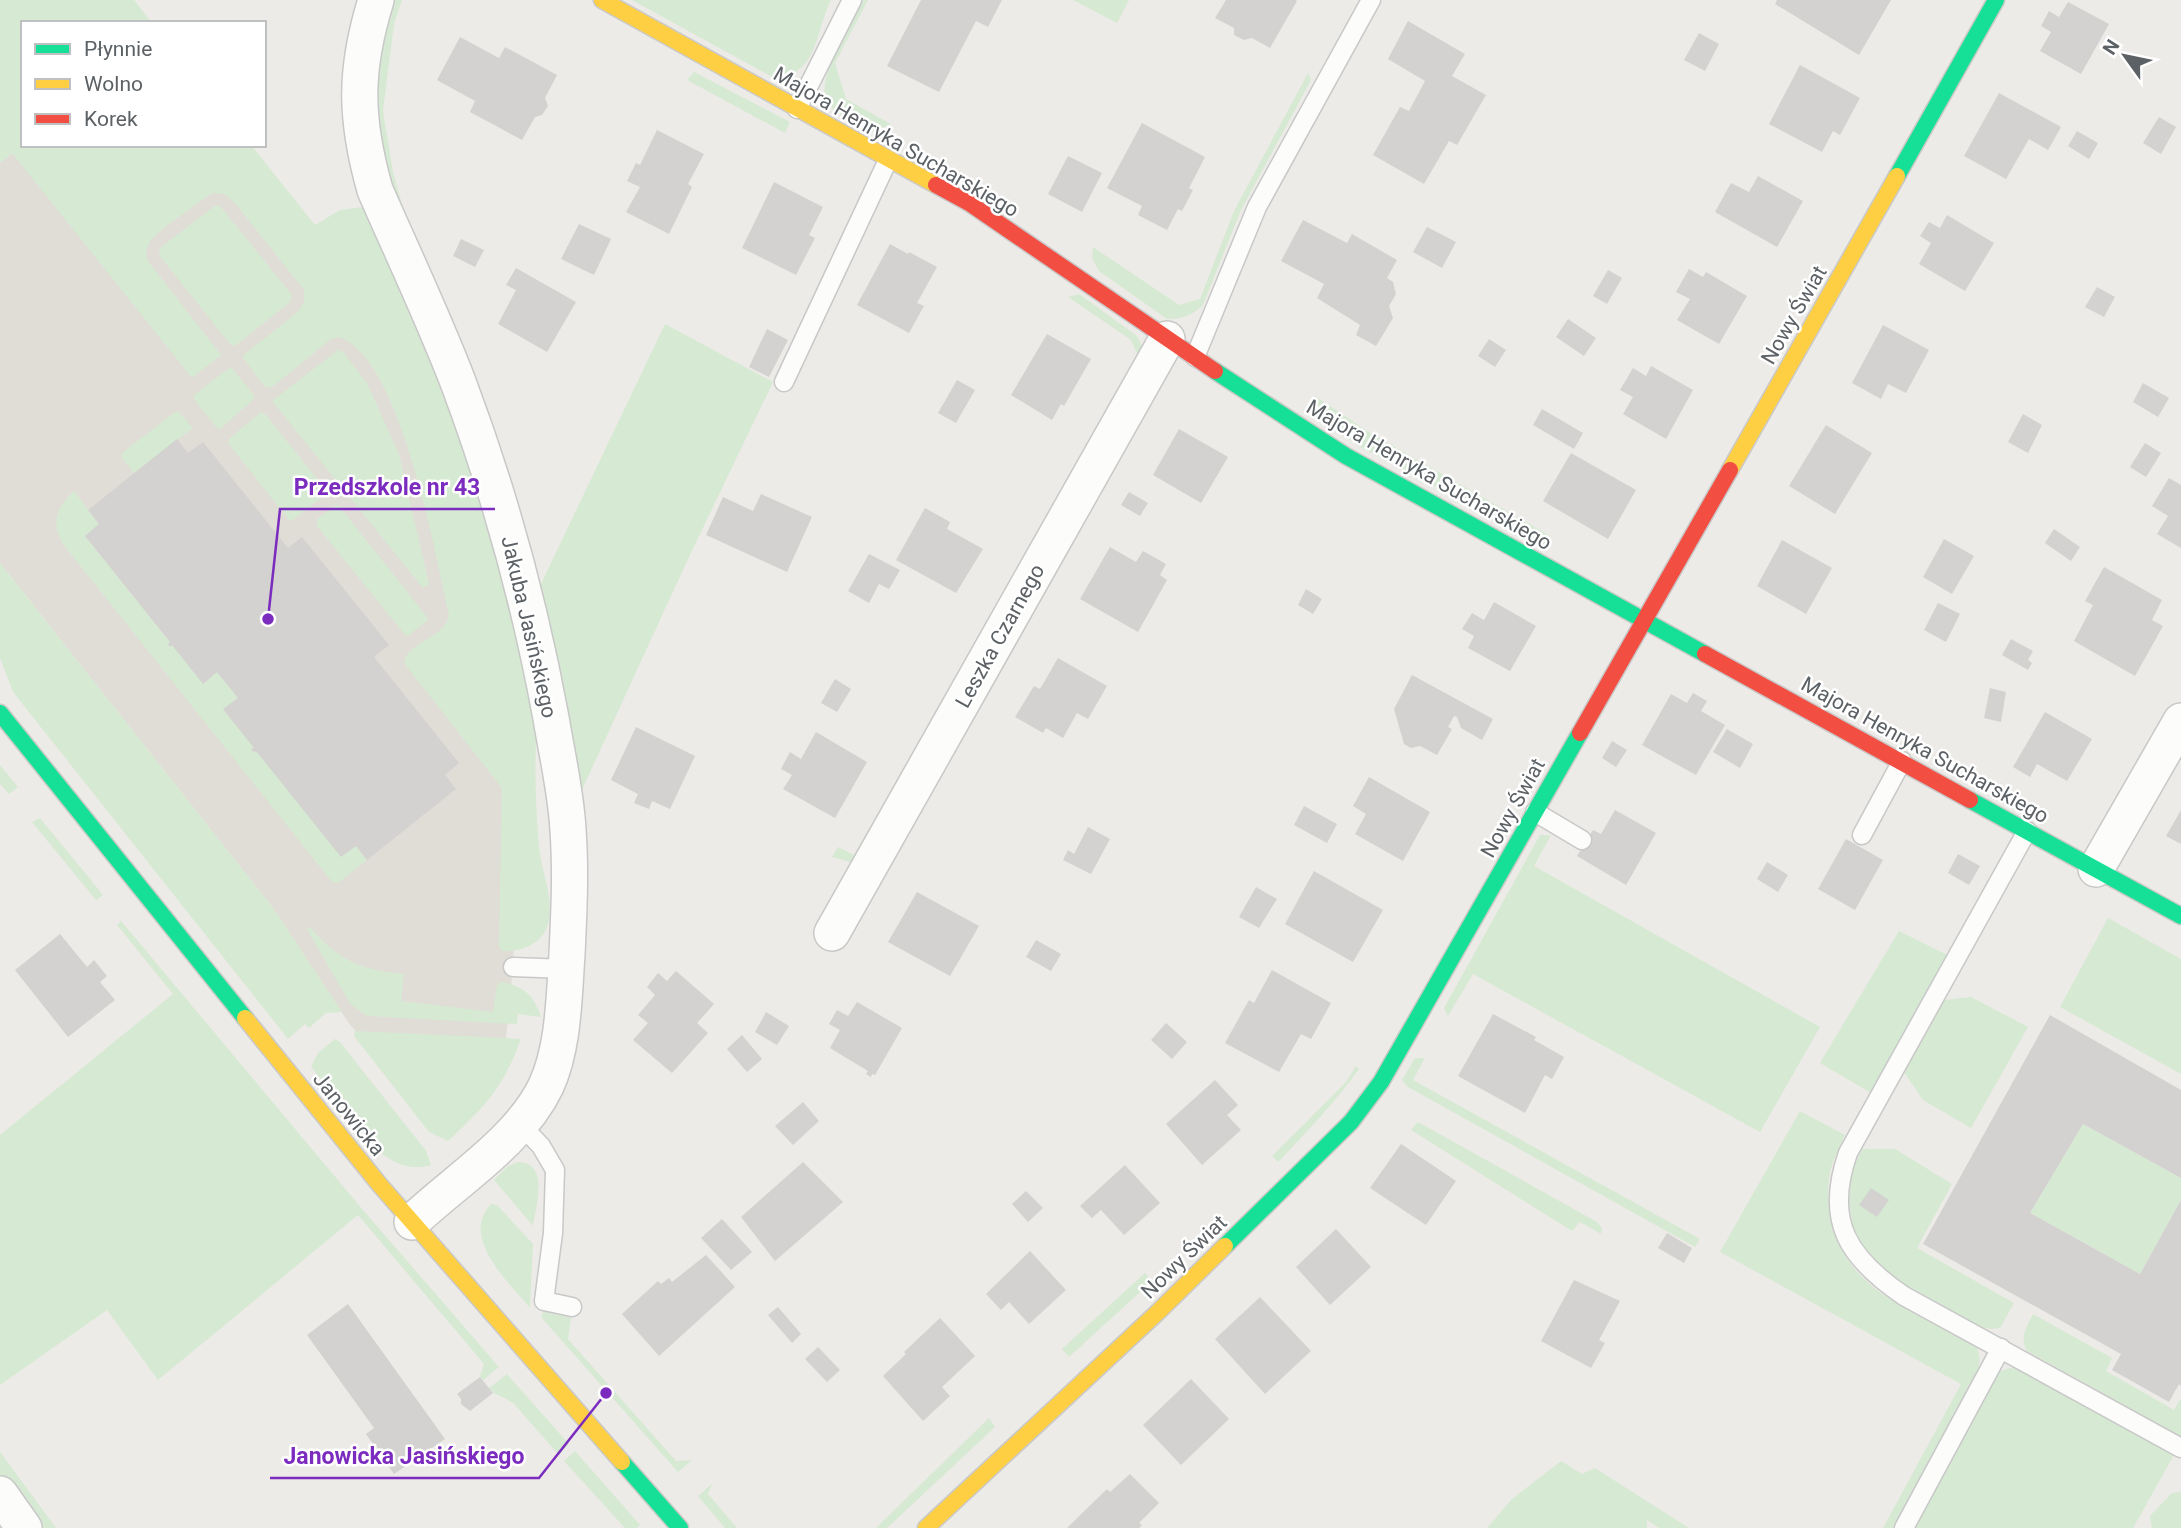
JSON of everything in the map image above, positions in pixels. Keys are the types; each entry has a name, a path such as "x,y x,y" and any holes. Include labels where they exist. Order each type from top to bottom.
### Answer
{"street":[{"name":"Jakuba Jasińskiego","path":"376,0 362,59 358,99 361,132 375,190 457,380 509,537 538,646 568,828 570,887 562,1013 552,1070 540,1098 492,1153 412,1222"},
{"name":"Majora Henryka Sucharskiego","path":"602,0 970,203 1181,348 1346,456 2181,916"},
{"name":"Nowy Świat","path":"926,1528 1158,1311 1351,1122 1381,1082 1996,0"},
{"name":"Leszka Czarnego","path":"832,933 1181,348"},
{"name":"Janowicka","path":"0,713 283,1066 412,1222 680,1528"},
{"path":"2096,869 2181,721"},
{"path":"0,1494 24,1528"}],"lane":[{"path":"797,109 852,0"},
{"path":"1181,348 1371,0"},
{"path":"784,382 888,160"},
{"path":"1862,835 1902,761"},
{"path":"1535,812 1582,839"},
{"path":"2027,831 1848,1153 1841,1174 1839,1193 1844,1232 1853,1251 1866,1268 1903,1296 2181,1448"},
{"path":"513,967 566,969"},
{"path":"520,1124 541,1146 555,1170 553,1233 544,1301 572,1307"},
{"path":"1904,1528 2001,1348"}],"shaded area":[{"path":"21,146 38,147 198,178 235,196 452,449 516,886 513,967 506,1038 497,1079 435,1128 348,1022 273,908 0,563 0,163"}],"green space":[{"path":"0,0 134,0 150,21 21,21 21,147 253,147 315,225 340,210 370,206 468,443 538,710 537,812 540,856 550,907 547,927 534,943 516,950 502,951 499,946 502,788 404,663 411,650 441,629 449,615 412,461 380,380 361,352 339,337 331,339 271,388 264,386 243,358 299,311 304,302 304,290 235,203 224,194 212,193 160,231 149,243 146,252 147,260 221,355 192,378 12,153 0,163"},
{"path":"387,0 402,0 394,24 383,111 393,172 412,241 385,188 370,92"},
{"path":"632,0 831,0 808,60 800,69 789,75 774,78"},
{"path":"863,0 868,0 835,63 846,99 891,124 873,132 834,110 825,97 829,69"},
{"path":"1073,0 1129,0 1117,23"},
{"path":"694,72 790,122 785,133 687,80"},
{"path":"1308,73 1311,80 1241,210 1203,305 1187,316 1167,319 1099,271 1092,258 1093,247 1179,305 1200,299 1234,211"},
{"path":"216,205 220,206 292,295 290,302 235,346 230,344 159,255 160,248"},
{"path":"1079,294 1137,336 1142,346 1142,354 923,749 915,748 1137,354 1131,340 1068,297"},
{"path":"665,324 773,382 581,792 539,588"},
{"path":"338,350 343,352 367,383 399,454 429,584 423,588 272,401"},
{"path":"232,368 254,395 254,399 220,429 194,399 194,395"},
{"path":"1315,396 1367,431 1550,536 1545,546 1359,446 1306,411"},
{"path":"175,412 179,412 193,428 134,473 122,458 122,453"},
{"path":"261,412 326,490 326,494 293,520 289,520 228,443 229,439"},
{"path":"74,491 99,524 86,536 170,642 170,647 172,645 204,683 217,672 238,698 223,709 254,748 252,750 356,846 367,860 338,883 332,882 63,544 57,529 57,516 63,503"},
{"path":"336,505 428,618 408,636 317,526 317,519"},
{"path":"0,563 273,908 342,1012 326,1013 309,1028 305,1024 288,1039 13,692 0,658"},
{"path":"0,765 18,787 9,794 0,784"},
{"path":"899,777 905,783 858,864 832,857 838,847 854,855"},
{"path":"40,818 103,895 96,900 32,822"},
{"path":"1540,835 1551,835 1534,866 1820,1027 1760,1132 1473,974 1448,1016 1444,1008"},
{"path":"2108,918 2181,959 2181,1074 2060,1007"},
{"path":"121,921 363,1210 499,1367 483,1380 480,1377 484,1364 358,1215 158,1380 107,1310 0,1385 0,1135 173,994 117,925"},
{"path":"310,927 330,948 351,961 375,970 404,974 401,1001 493,1012 497,985 500,982 527,993 541,1017 518,1014 517,1024 367,1016 351,1005 307,929"},
{"path":"1899,931 1947,955 1871,1093 1820,1063"},
{"path":"1971,997 2028,1027 1971,1128 1923,1100 1904,1072 1944,1000"},
{"path":"355,1031 521,1039 507,1071 492,1095 448,1141 429,1132 354,1036"},
{"path":"335,1039 426,1151 431,1165 412,1167 395,1162 366,1140 367,1137 311,1067 318,1053"},
{"path":"1415,1058 1425,1058 1413,1080 1700,1239 1695,1247 1408,1087 1402,1080"},
{"path":"1356,1066 1359,1069 1340,1094 1278,1162 1272,1156 1346,1082"},
{"path":"1800,1111 1845,1135 1832,1165 1828,1197 1832,1221 1850,1263 1879,1292 1975,1345 1979,1354 1978,1370 1893,1528 1883,1528 1961,1384 1720,1252"},
{"path":"1418,1122 1597,1222 1602,1228 1601,1234 1580,1222 1572,1231 1411,1130"},
{"path":"2083,1124 2181,1178 2181,1200 2140,1274 2030,1213"},
{"path":"1862,1149 1895,1149 1952,1184 1917,1248 2014,1303 2000,1328 1981,1327 1899,1281 1869,1258 1853,1226 1849,1203 1851,1174"},
{"path":"518,1162 528,1164 538,1177 533,1226 494,1180 508,1166"},
{"path":"491,1204 497,1205 533,1244 530,1308 500,1273 484,1245 481,1231 483,1217"},
{"path":"1145,1273 1152,1281 1069,1357 1062,1349"},
{"path":"544,1311 571,1318 568,1339 676,1461 692,1460 678,1472 541,1317"},
{"path":"2033,1314 2112,1358 2106,1371 2174,1410 2181,1398 2181,1437 2027,1351 2024,1337"},
{"path":"2009,1368 2018,1369 2174,1455 2133,1528 1914,1528 1996,1377"},
{"path":"507,1374 569,1444 559,1455 514,1404 489,1388"},
{"path":"989,1418 995,1427 887,1528 876,1528"},
{"path":"575,1451 640,1525 637,1528 625,1528 564,1461"},
{"path":"0,1452 56,1528 34,1528 0,1480"},
{"path":"1561,1461 1582,1474 1595,1468 1689,1528 1659,1528 1647,1520 1647,1528 1487,1528 1512,1499"},
{"path":"712,1484 708,1494 737,1528 725,1528 698,1496"},
{"path":"2181,1492 2181,1528 2152,1528 2150,1516 2172,1493"}],"building":[{"path":"921,0 1002,0 988,27 976,21 939,92 887,66"},
{"path":"1226,0 1297,1 1270,48 1252,38 1244,40 1234,35 1234,28 1215,18"},
{"path":"1777,0 1891,0 1859,55 1775,4"},
{"path":"2068,2 2109,24 2081,74 2040,51 2051,32 2041,26 2049,11 2059,17"},
{"path":"1408,21 1465,54 1452,76 1486,95 1457,145 1449,141 1424,184 1373,155 1400,107 1409,111 1425,81 1388,59"},
{"path":"1699,33 1719,44 1705,71 1684,60"},
{"path":"460,37 499,58 505,47 557,75 545,98 548,106 542,115 535,117 522,140 470,112 475,101 437,80"},
{"path":"1800,65 1860,98 1840,135 1833,131 1822,152 1769,124"},
{"path":"1999,93 2061,127 2048,150 2029,139 2006,179 1964,156"},
{"path":"2159,117 2176,127 2161,154 2143,143"},
{"path":"1142,123 1205,157 1189,188 1193,190 1182,211 1178,209 1167,230 1138,215 1142,206 1107,188"},
{"path":"657,130 704,154 688,184 692,187 669,234 626,212 640,187 627,181 636,163 640,165"},
{"path":"2077,131 2098,143 2089,159 2068,146"},
{"path":"1068,156 1102,173 1082,212 1048,194"},
{"path":"1758,176 1803,201 1777,247 1715,212 1731,183 1749,192"},
{"path":"774,182 823,207 809,235 815,238 796,275 742,248"},
{"path":"1947,215 1994,243 1965,291 1919,264 1931,243 1920,236 1929,222 1940,228"},
{"path":"1303,220 1347,243 1352,234 1397,260 1387,278 1393,282 1396,294 1389,306 1393,318 1376,346 1356,335 1360,325 1317,298 1324,284 1281,261"},
{"path":"579,224 611,239 594,275 561,259"},
{"path":"1427,227 1456,242 1442,268 1413,252"},
{"path":"461,239 484,250 475,267 453,256"},
{"path":"890,244 937,267 917,303 924,306 909,333 857,305"},
{"path":"516,268 576,302 547,352 498,324 516,290 506,285"},
{"path":"1689,269 1703,277 1706,272 1747,296 1719,344 1677,320 1690,299 1676,292"},
{"path":"1608,270 1622,278 1607,304 1593,296"},
{"path":"2097,287 2115,297 2104,317 2085,307"},
{"path":"1568,319 1596,338 1584,356 1556,337"},
{"path":"1883,325 1929,350 1906,393 1888,384 1881,399 1852,383"},
{"path":"767,329 788,340 769,377 749,367"},
{"path":"1047,334 1091,359 1064,406 1061,404 1052,420 1011,395"},
{"path":"1489,339 1506,350 1495,367 1478,356"},
{"path":"1651,366 1693,390 1666,439 1623,414 1633,397 1620,390 1633,368 1646,376"},
{"path":"957,380 975,390 956,423 938,413"},
{"path":"2143,383 2169,398 2158,417 2133,402"},
{"path":"1542,409 1583,433 1574,449 1533,425"},
{"path":"2023,414 2042,425 2028,453 2008,442"},
{"path":"1826,425 1872,453 1835,514 1789,486"},
{"path":"1179,429 1228,457 1201,503 1153,475"},
{"path":"177,439 188,453 203,442 288,548 302,537 389,645 374,657 459,763 445,775 456,789 367,860 356,846 341,857 256,751 251,749 254,748 223,709 238,698 217,672 203,684 172,645 170,647 170,642 85,536 99,524 88,510"},
{"path":"2145,443 2161,453 2146,477 2130,467"},
{"path":"1571,453 1636,490 1608,539 1543,501"},
{"path":"2169,478 2181,485 2181,548 2157,534 2168,516 2152,506"},
{"path":"1129,492 1148,503 1140,516 1121,505"},
{"path":"761,494 812,517 787,572 706,535 723,497 753,511"},
{"path":"925,508 950,522 947,529 983,549 956,593 896,560"},
{"path":"2054,529 2080,547 2071,561 2045,543"},
{"path":"1944,539 1974,556 1952,594 1923,577"},
{"path":"1782,540 1832,568 1806,614 1757,586"},
{"path":"1110,547 1136,562 1143,551 1166,564 1160,575 1167,580 1138,632 1080,599"},
{"path":"869,554 900,570 889,589 879,584 869,603 848,591"},
{"path":"2104,567 2162,600 2152,620 2163,626 2135,676 2074,641 2093,605 2085,601"},
{"path":"1306,589 1322,599 1313,614 1298,605"},
{"path":"1494,602 1536,626 1510,671 1468,648 1474,636 1462,629 1472,613 1484,620"},
{"path":"1938,603 1960,614 1946,642 1924,630"},
{"path":"2011,639 2033,651 2028,660 2032,663 2028,670 2002,655"},
{"path":"1058,658 1107,686 1088,719 1077,713 1063,738 1046,728 1043,733 1015,717 1034,686 1040,689"},
{"path":"1412,675 1493,719 1482,740 1461,728 1454,716 1448,727 1452,729 1437,755 1420,746 1411,748 1404,744 1394,709"},
{"path":"835,679 851,689 837,712 821,703"},
{"path":"1990,688 2006,692 2001,722 1984,718"},
{"path":"1693,693 1707,701 1701,711 1725,725 1696,775 1642,745 1671,694 1687,703"},
{"path":"2045,712 2092,739 2067,781 2037,764 2030,777 2013,767"},
{"path":"636,727 695,756 670,809 652,801 649,809 634,803 638,794 611,780"},
{"path":"1727,729 1753,744 1740,768 1713,752"},
{"path":"816,732 867,762 835,818 783,789 792,775 781,769 790,752 801,759"},
{"path":"1612,741 1627,750 1616,767 1602,758"},
{"path":"1369,777 1430,812 1403,861 1355,834 1366,814 1353,806"},
{"path":"1304,806 1337,824 1327,843 1294,825"},
{"path":"1615,810 1656,833 1626,885 1577,856 1593,830 1601,834"},
{"path":"2181,810 2181,844 2166,836"},
{"path":"1088,827 1110,839 1091,874 1063,860 1068,850 1074,854"},
{"path":"1846,839 1883,860 1855,910 1818,889"},
{"path":"1958,854 1980,866 1969,885 1948,873"},
{"path":"1767,862 1788,875 1778,892 1757,879"},
{"path":"1314,871 1383,910 1353,962 1285,924"},
{"path":"1256,887 1277,899 1259,928 1239,917"},
{"path":"917,892 979,926 950,976 888,942"},
{"path":"60,934 87,967 94,960 107,976 100,982 115,1000 68,1037 15,970"},
{"path":"1036,940 1061,954 1051,971 1026,957"},
{"path":"1272,970 1331,1003 1311,1039 1301,1034 1279,1072 1225,1043 1249,1000 1254,1003"},
{"path":"676,971 714,1004 697,1023 708,1033 672,1073 633,1040 648,1023 638,1015 655,995 647,987 658,973 667,981"},
{"path":"857,1002 902,1028 875,1075 872,1074 871,1077 866,1074 868,1071 830,1048 840,1030 829,1024 837,1010 848,1016"},
{"path":"766,1012 789,1026 777,1045 755,1032"},
{"path":"1493,1014 1536,1037 1534,1040 1564,1057 1552,1079 1545,1075 1525,1113 1458,1076"},
{"path":"2050,1015 2181,1090 2181,1178 2083,1124 2030,1213 2140,1274 2181,1200 2181,1386 2179,1384 2169,1402 2112,1370 2121,1354 1923,1244"},
{"path":"1166,1023 1187,1042 1172,1059 1151,1040"},
{"path":"742,1035 762,1059 747,1072 727,1049"},
{"path":"1215,1080 1238,1105 1227,1115 1241,1130 1202,1165 1166,1124"},
{"path":"803,1102 819,1121 793,1145 775,1126"},
{"path":"1401,1144 1456,1181 1426,1225 1370,1188"},
{"path":"803,1162 843,1202 775,1261 741,1217"},
{"path":"1125,1165 1160,1203 1124,1235 1101,1210 1092,1218 1080,1206"},
{"path":"1871,1188 1889,1200 1877,1217 1859,1205"},
{"path":"1026,1191 1043,1208 1028,1222 1012,1204"},
{"path":"722,1219 752,1252 731,1270 701,1238"},
{"path":"1336,1229 1371,1267 1330,1305 1296,1267"},
{"path":"1667,1233 1692,1248 1684,1263 1658,1248"},
{"path":"1030,1251 1066,1290 1029,1324 1009,1302 1001,1310 986,1294"},
{"path":"706,1255 735,1287 659,1356 622,1314 658,1281 661,1284 669,1278 672,1282"},
{"path":"1574,1280 1620,1301 1599,1340 1605,1343 1591,1368 1541,1341"},
{"path":"1260,1297 1311,1351 1265,1394 1215,1339"},
{"path":"348,1304 445,1439 394,1474 366,1434 374,1428 307,1335"},
{"path":"778,1307 801,1334 792,1343 768,1315"},
{"path":"940,1318 975,1356 942,1387 950,1396 923,1421 883,1376"},
{"path":"818,1347 840,1370 827,1382 805,1359"},
{"path":"480,1377 493,1393 470,1411 461,1404 457,1394"},
{"path":"1191,1379 1229,1419 1181,1465 1143,1425"},
{"path":"1130,1474 1159,1503 1139,1523 1142,1525 1139,1528 1067,1528 1107,1489 1110,1492"}],"traffic: fast":[{"path":"1897,176 1996,0"},
{"path":"1215,371 1346,456 1705,654"},
{"path":"0,713 245,1018"},
{"path":"1225,1246 1351,1122 1381,1082 1580,733"},
{"path":"1970,800 2181,916"},
{"path":"622,1462 680,1528"}],"traffic: slow":[{"path":"602,0 936,185"},
{"path":"1730,470 1897,176"},
{"path":"245,1018 379,1184 622,1462"},
{"path":"926,1528 1225,1246"}],"traffic: jam":[{"path":"936,185 969,203 1215,371"},
{"path":"1580,733 1730,470"},
{"path":"1705,654 1970,800"}],"place":[{"name":"Przedszkole nr 43","path":"268,619"},
{"name":"Janowicka Jasińskiego","path":"606,1393"}]}
